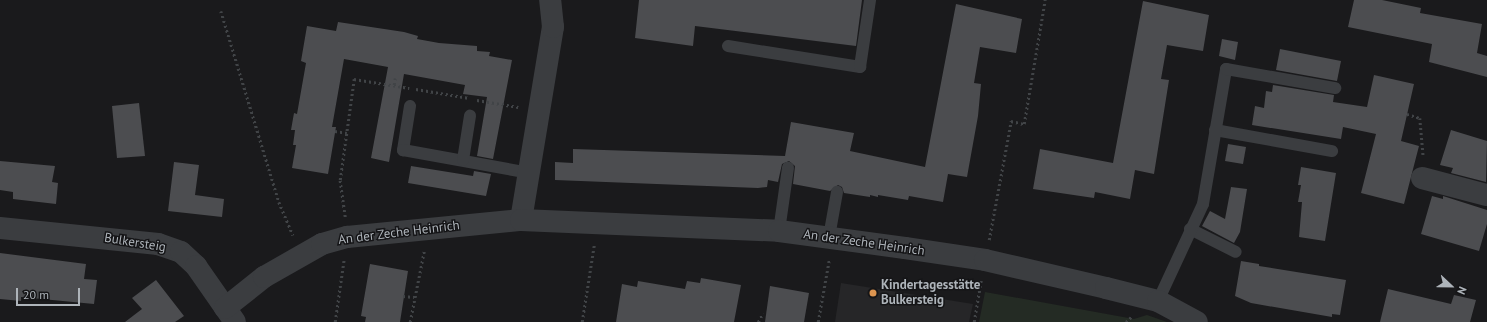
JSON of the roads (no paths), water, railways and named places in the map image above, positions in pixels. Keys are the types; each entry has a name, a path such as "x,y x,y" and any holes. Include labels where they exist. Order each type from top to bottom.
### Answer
{"street":[{"path":"521,220 553,27 550,0"},
{"path":"1422,178 1487,195"},
{"name":"An der Zeche Heinrich","path":"230,315 264,277 322,244 347,238 521,220 779,231 831,237 985,260 1158,301 1197,322"},
{"name":"Bulkersteig","path":"0,228 158,244 181,252 196,266 230,315"}],"lane":[{"path":"728,46 860,67 870,0"},
{"path":"1158,301 1190,229 1203,204 1226,69 1335,88"},
{"path":"410,106 403,150 529,173"},
{"path":"463,160 470,116"},
{"path":"1216,130 1332,151"},
{"path":"779,231 788,168"},
{"path":"831,237 837,192"},
{"path":"1190,229 1236,252"}],"place":[{"name":"Kindertagesstätte Bulkersteig","path":"873,293"}]}
